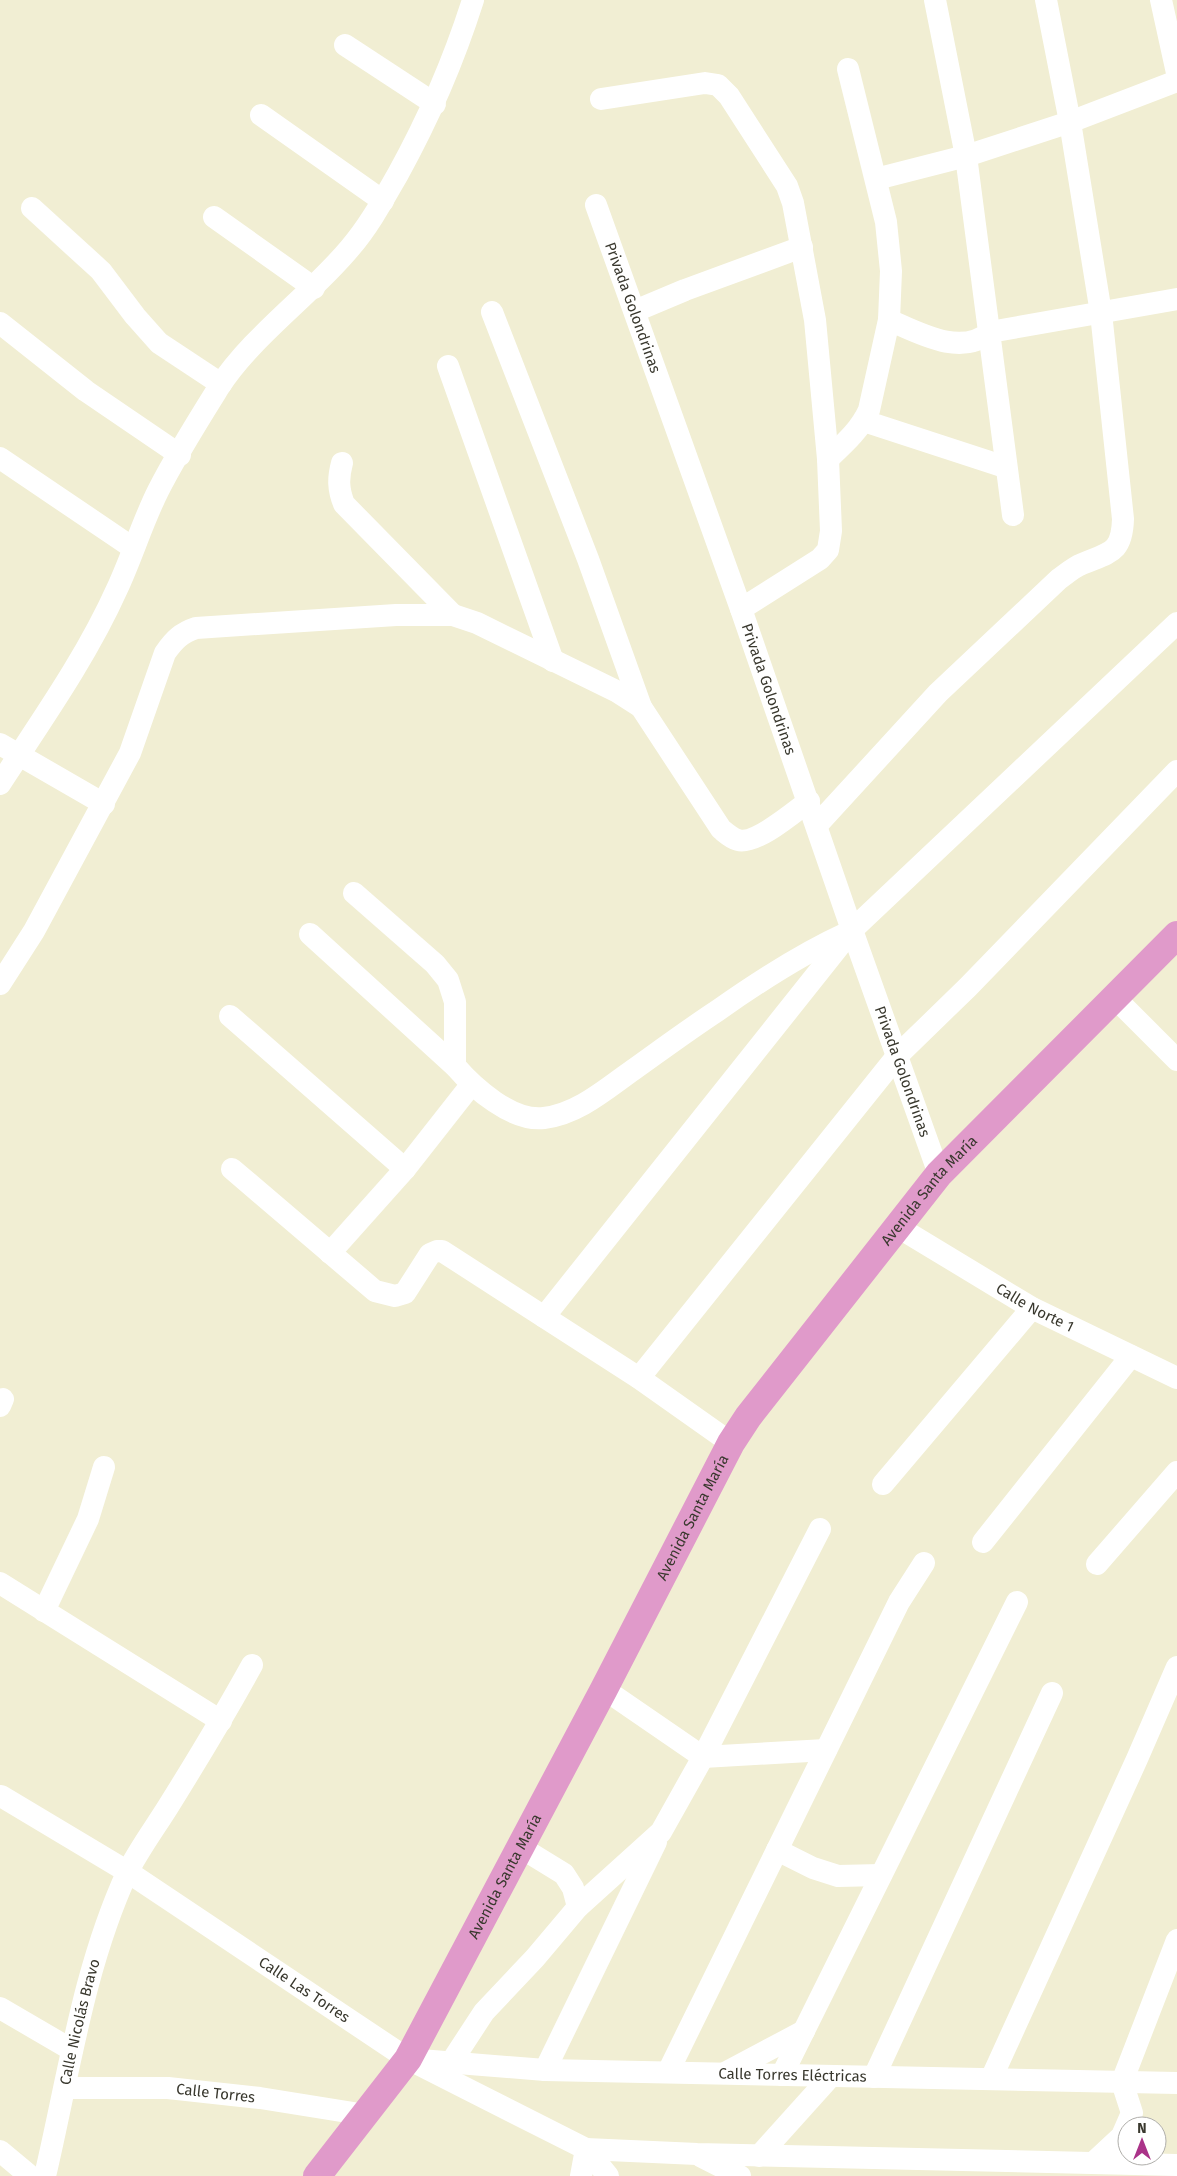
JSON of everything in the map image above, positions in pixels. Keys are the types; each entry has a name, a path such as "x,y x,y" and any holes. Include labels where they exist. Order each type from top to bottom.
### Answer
{"main road":[{"name":"Avenida Santa María","path":"317,2176 408,2059 604,1689 731,1443 748,1417 939,1174 1177,936"}],"street":[{"path":"0,784 71,674 117,589 159,490 221,384 250,349 314,288 349,250 383,201 435,104 473,0"},
{"path":"935,0 966,156 990,332 1005,466 1013,515"},
{"path":"817,824 938,694 1059,579 1081,564 1112,551 1118,545 1121,538 1123,519 1101,313 1070,122 1046,0"},
{"path":"1161,0 1177,73"},
{"path":"345,46 435,104"},
{"path":"828,459 848,441 864,421 880,364 889,320 890,246 876,179 848,69"},
{"path":"876,179 966,156 1070,122 1177,81"},
{"path":"601,99 705,83 718,85 729,96 787,186 793,203 815,320 828,459 831,531 828,550 820,559 741,609"},
{"path":"261,115 383,201"},
{"name":"Privada Golondrinas","path":"596,205 741,609 939,1174"},
{"path":"32,208 101,271 134,316 159,343 221,384"},
{"path":"214,217 314,288"},
{"path":"635,311 694,286 802,247"},
{"path":"889,320 925,336 953,343 981,340 990,332 1177,299"},
{"path":"492,312 588,559 640,707 722,829 730,837 747,841 757,837 808,801"},
{"path":"0,322 86,391 180,455"},
{"path":"448,366 553,661"},
{"path":"864,421 1005,466"},
{"path":"0,458 133,548"},
{"path":"342,463 338,477 339,493 344,504 452,615"},
{"path":"0,984 34,931 104,804 130,753 165,653 175,639 184,632 196,628 235,624 396,615 452,615 478,623 616,691 640,707"},
{"path":"544,1317 852,930 1177,623"},
{"path":"0,744 104,804"},
{"path":"639,1378 898,1055 968,986 1177,771"},
{"path":"354,893 435,964 448,980 454,1002 455,1066"},
{"path":"310,934 455,1066 471,1085 517,1114 542,1118 567,1112 593,1099 717,1010 812,949 852,930"},
{"path":"1115,998 1177,1060"},
{"path":"230,1016 405,1169"},
{"path":"330,1253 405,1169 471,1085"},
{"path":"232,1169 375,1291 395,1296 405,1293 430,1254 442,1251 639,1378 731,1443"},
{"name":"Calle Norte 1","path":"898,1227 1032,1308 1177,1378"},
{"path":"883,1484 1032,1308"},
{"path":"983,1542 1131,1356"},
{"path":"44,1611 88,1519 104,1467"},
{"path":"1097,1564 1177,1472"},
{"path":"545,2070 660,1832 704,1757 820,1529"},
{"path":"668,2072 899,1602 924,1563"},
{"path":"0,1583 221,1721"},
{"path":"782,2075 1017,1602"},
{"name":"Calle Nicolás Bravo","path":"45,2176 95,1954 128,1872 221,1721 252,1665"},
{"path":"991,2079 1137,1760 1177,1667"},
{"path":"604,1689 704,1757 826,1750"},
{"path":"874,2077 1052,1693"},
{"name":"Calle Las Torres","path":"1,1796 128,1872 408,2059 586,2149 608,2176"},
{"path":"450,2064 484,2012 535,1958 578,1907 660,1832"},
{"path":"520,1847 564,1874 573,1888 578,1907"},
{"path":"777,1850 813,1868 838,1876 881,1875"},
{"path":"1092,2163 1122,2136 1132,2112 1122,2082 1177,1940"},
{"path":"0,2008 72,2050"},
{"path":"724,2073 804,2031"},
{"name":"Calle Torres Eléctricas","path":"408,2059 450,2064 545,2070 1177,2083"},
{"path":"759,2156 831,2076"},
{"name":"Calle Torres","path":"65,2088 168,2088 260,2098 366,2115"},
{"path":"581,2176 586,2149 759,2156 1177,2165"},
{"path":"0,2152 30,2176"},
{"path":"697,2154 740,2176"},
{"path":"944,2160 976,2176"}]}
